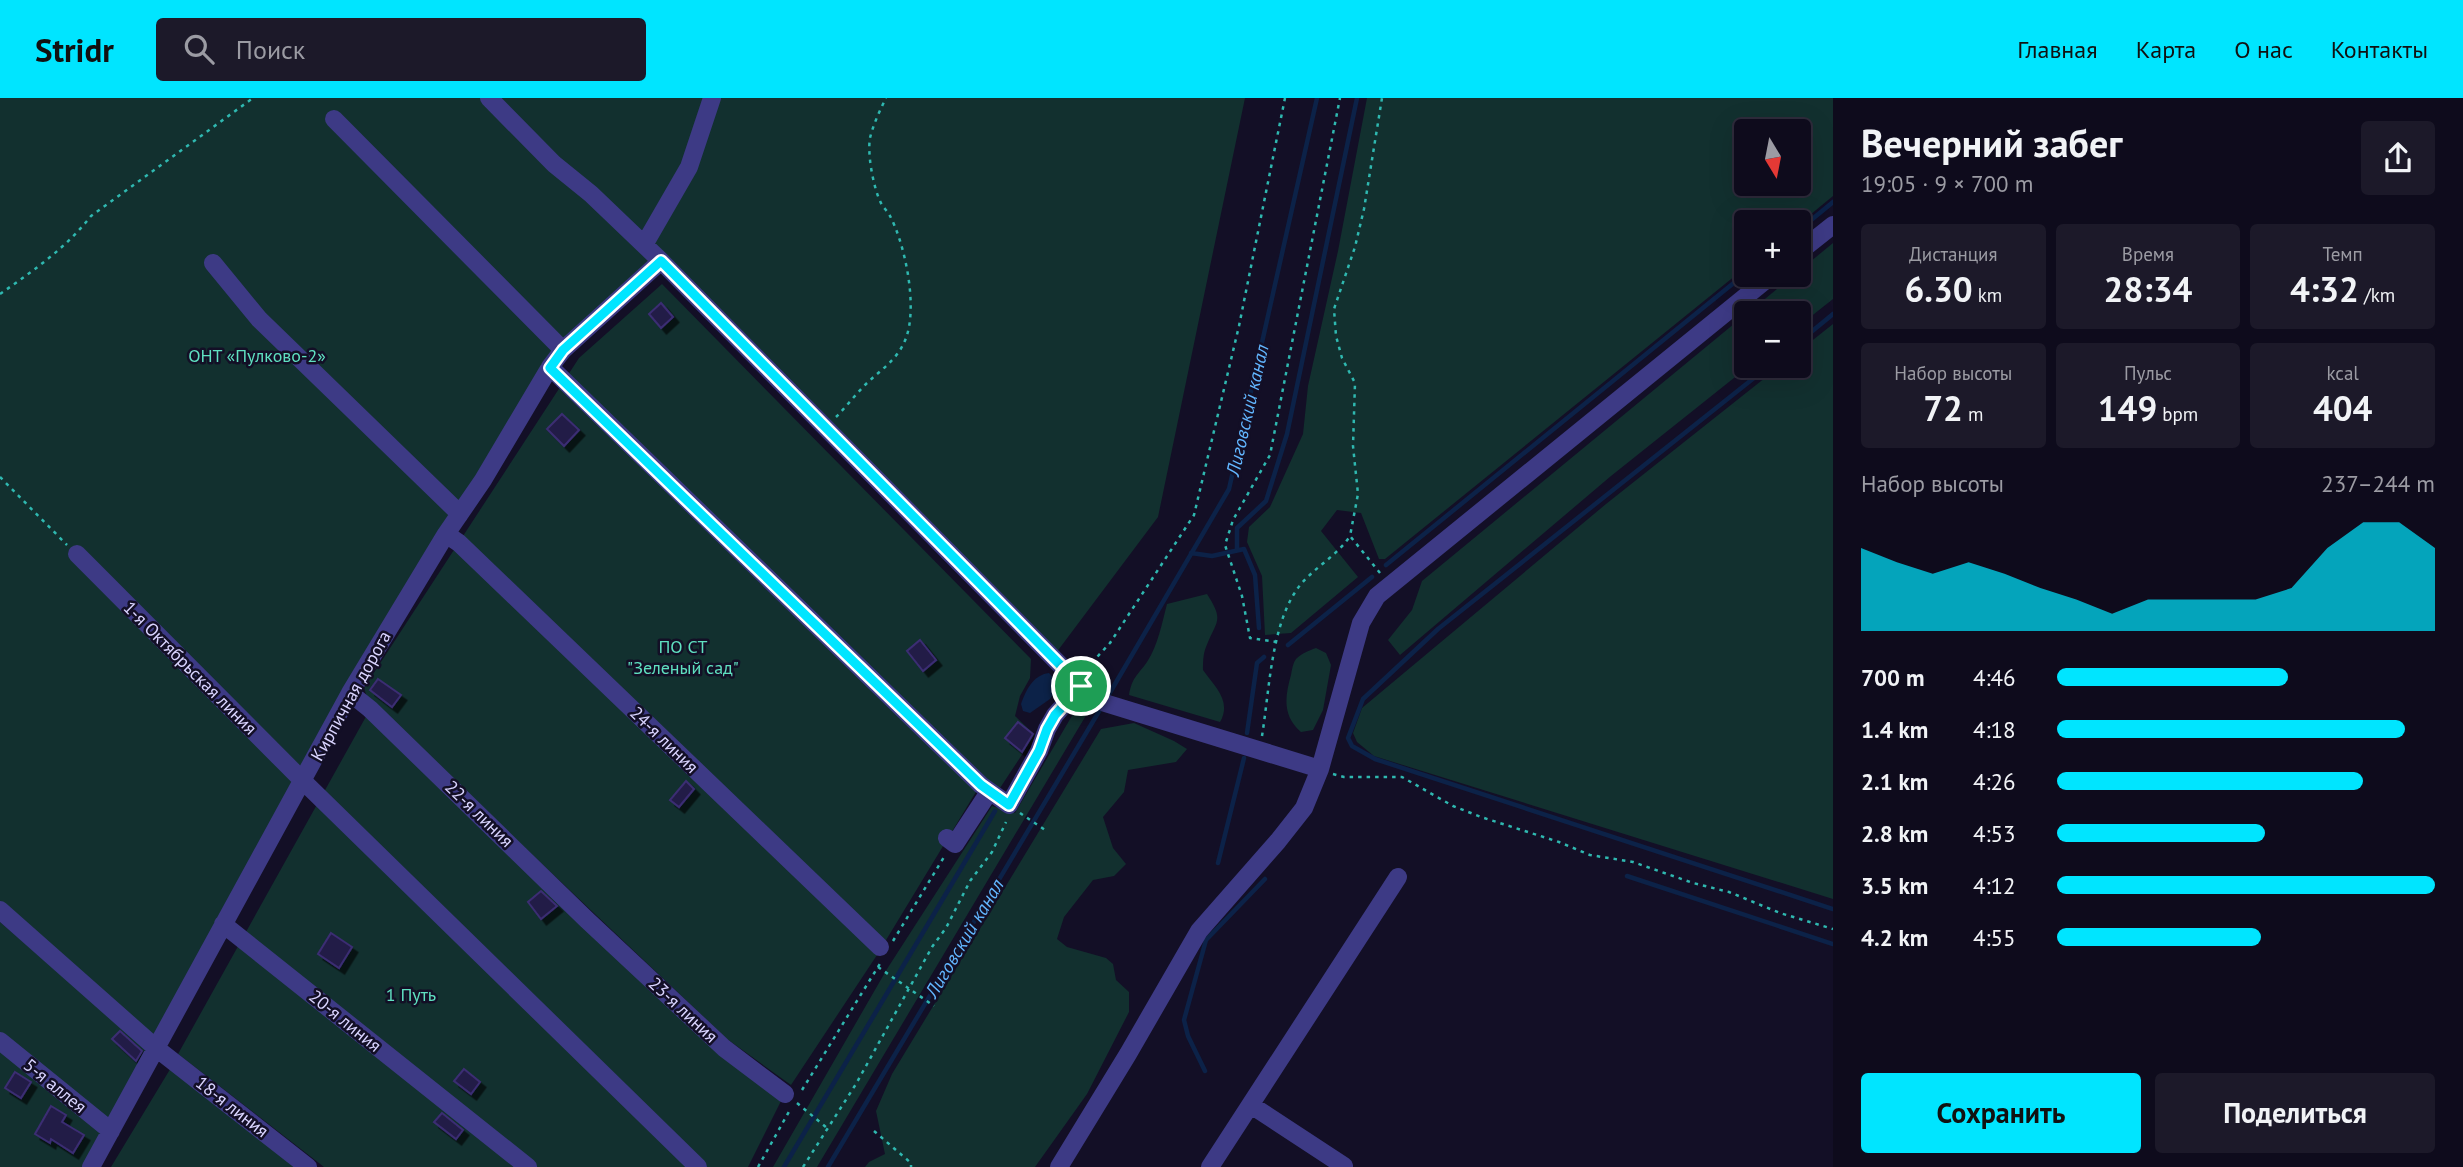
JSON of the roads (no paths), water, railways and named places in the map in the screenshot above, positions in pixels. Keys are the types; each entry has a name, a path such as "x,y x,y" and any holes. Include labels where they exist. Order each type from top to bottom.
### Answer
{"street":[{"path":"489,98 554,164 591,194 661,261 1081,686 1105,703 1320,769"},
{"path":"644,245 689,167 712,98"},
{"path":"334,119 563,350"},
{"path":"1811,242 1833,225"},
{"name":"Кирпичная дорога","path":"91,1167 350,693 550,368 563,350 661,261"},
{"path":"213,263 260,319 460,514"},
{"path":"1059,1167 1128,1054 1190,944 1304,808 1320,769 1361,623 1377,596 1757,287"},
{"path":"550,368 985,789 1015,809 1047,729 1055,715 1081,686"},
{"name":"24-я линия","path":"446,534 460,543 885,949"},
{"name":"1-я Октябрьская линия","path":"77,554 303,781 698,1167"},
{"name":"22-я линия","path":"350,693 370,709 587,920"},
{"path":"951,841 985,789"},
{"path":"1209,1167 1398,877"},
{"name":"18-я линия","path":"0,910 156,1048 307,1167"},
{"name":"23-я линия","path":"587,920 724,1048 794,1095"},
{"name":"20-я линия","path":"223,924 528,1167"},
{"name":"5-я аллея","path":"0,1041 111,1131"},
{"path":"1251,1105 1344,1166"}],"water":[{"path":"1049,673 1056,681 1057,689 1050,699 1030,713 1023,711 1021,704 1031,684 1043,674"}],"waterway":[{"name":"Лиговский канал","path":"1108,696 1229,489 1317,98"},
{"path":"1237,550 1237,528 1266,501 1287,434 1357,98"},
{"path":"1811,220 1833,202"},
{"path":"1386,565 1734,283"},
{"path":"1811,332 1833,314"},
{"path":"1754,378 1438,629 1363,699 1348,738 1352,746 1375,759 1833,909"},
{"path":"1191,553 1212,556 1244,549 1255,575 1259,628"},
{"path":"1288,645 1372,577"},
{"path":"1247,733 1257,663 1264,657"},
{"name":"Лиговский канал","path":"828,1167 1101,708"},
{"path":"1218,863 1244,758"},
{"path":"784,1167 995,811"},
{"path":"1627,876 1833,944"},
{"path":"1205,1071 1188,1036 1184,1020 1206,940 1265,879"}],"park label":[{"name":"ОНТ «Пулково-2»","path":"257,356"},
{"name":"ПО СТ \"Зеленый сад\"","path":"683,657"},
{"name":"1 Путь","path":"411,995"}]}
